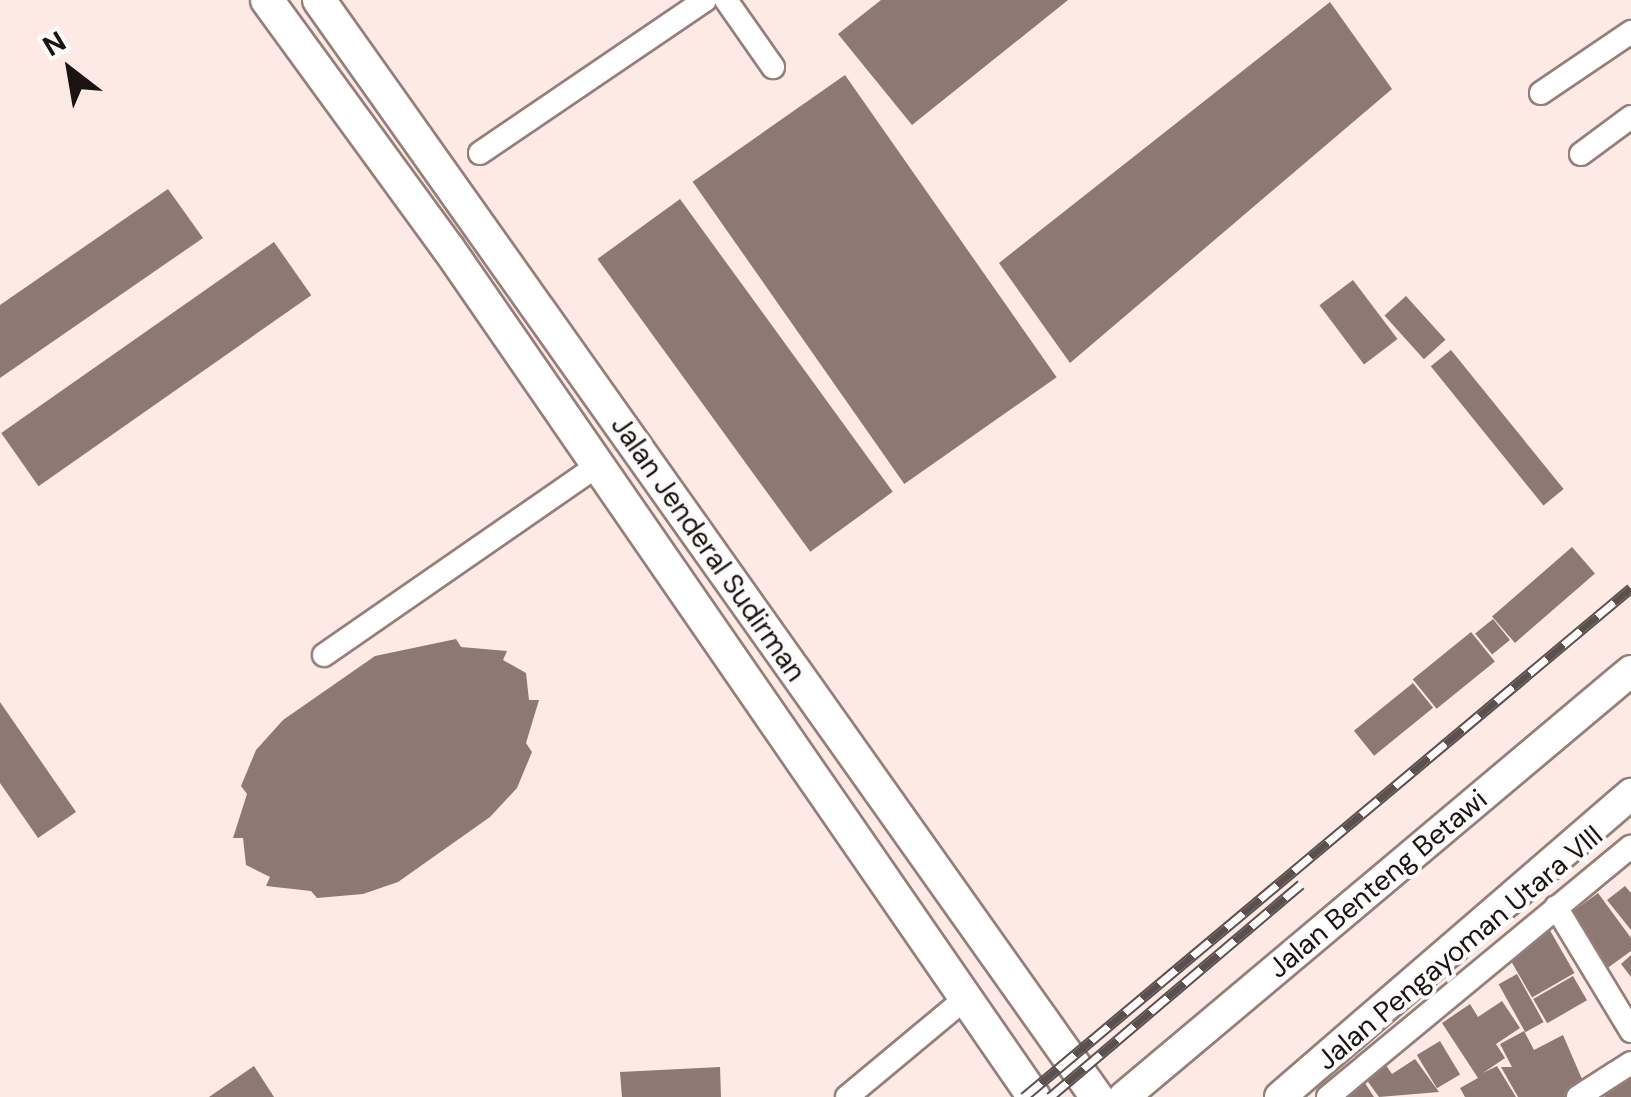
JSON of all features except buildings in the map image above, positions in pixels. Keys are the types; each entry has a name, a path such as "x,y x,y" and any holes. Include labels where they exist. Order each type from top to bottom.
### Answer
{"main road":[{"name":"Jalan Jenderal Sudirman","path":"267,0 448,248 1034,1097"},
{"name":"Jalan Jenderal Sudirman","path":"319,0 1097,1097"},
{"name":"Jalan Benteng Betawi","path":"1124,1097 1631,671"},
{"path":"1280,1097 1631,794"}],"street":[{"path":"480,153 705,0"},
{"path":"726,0 772,67"},
{"path":"1541,93 1631,32"},
{"path":"1580,154 1631,117"},
{"path":"324,654 596,467"},
{"name":"Jalan Pengayoman Utara VIII","path":"1328,1097 1631,846"},
{"path":"1556,907 1631,1031"},
{"path":"847,1097 966,998"},
{"path":"1578,1097 1631,1064"}],"railway":[{"path":"1024,1097 1631,588"},
{"path":"1050,1097 1301,884"}]}
